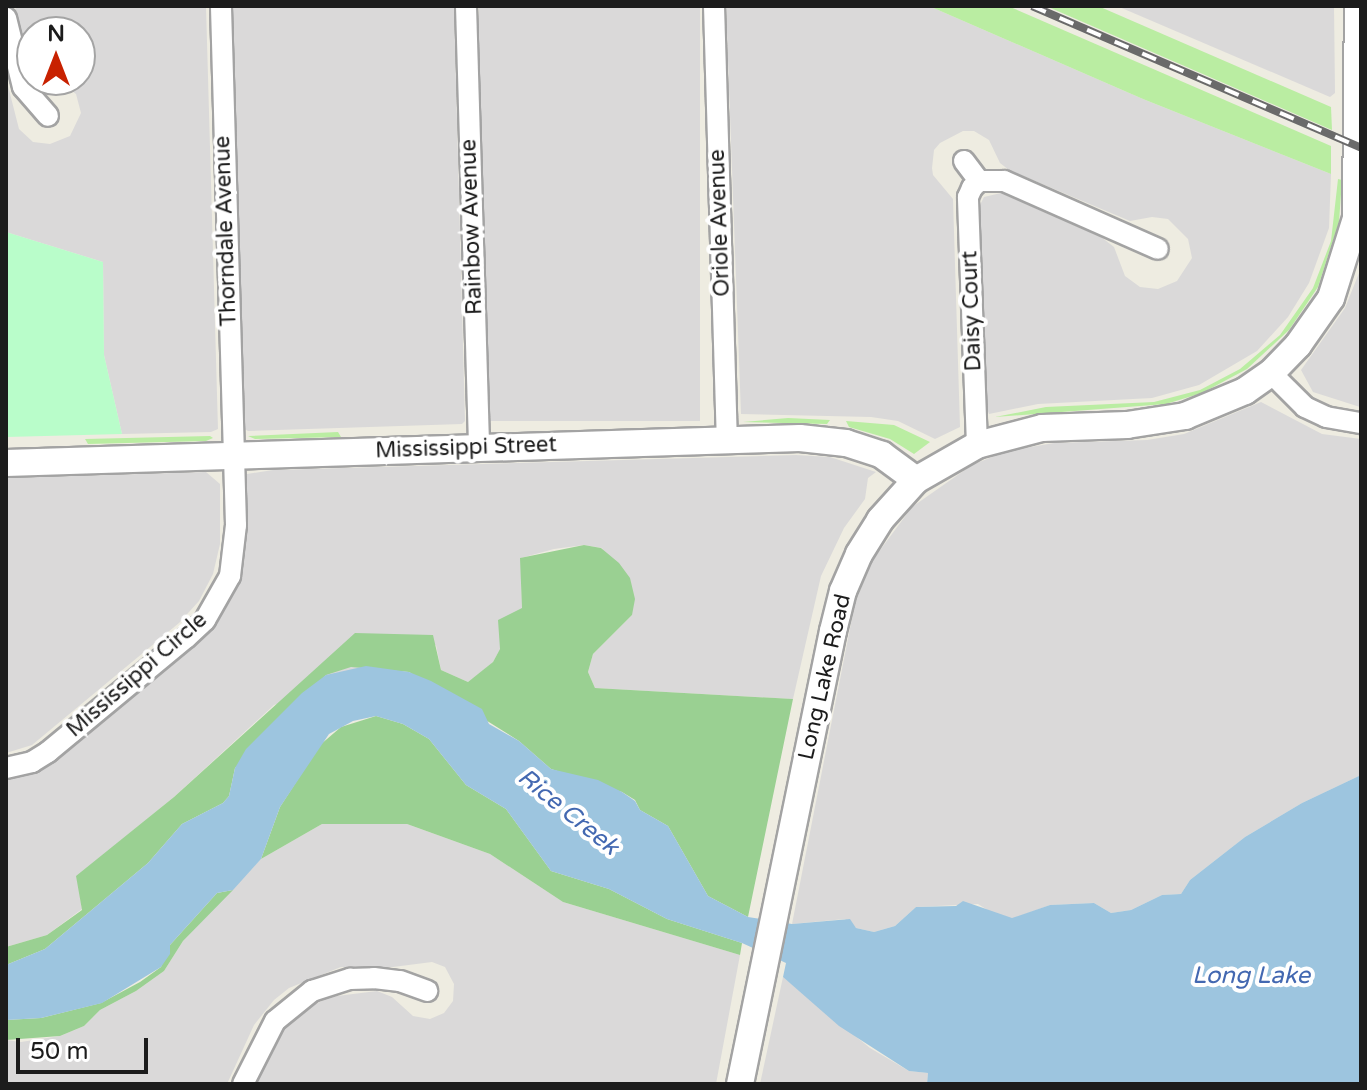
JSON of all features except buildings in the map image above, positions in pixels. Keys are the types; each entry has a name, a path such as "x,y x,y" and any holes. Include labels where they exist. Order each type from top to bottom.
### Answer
{"street":[{"name":"Thorndale Avenue","path":"221,6 232,456"},
{"name":"Rainbow Avenue","path":"466,6 479,448"},
{"name":"Oriole Avenue","path":"714,6 727,440"},
{"name":"Long Lake Road","path":"740,1084 843,591 859,554 880,520 916,480 977,445 1042,428 1141,424 1185,416 1234,396 1271,373 1298,345 1326,307 1351,240 1358,197 1358,6"},
{"path":"6,18 23,87 48,116"},
{"path":"964,161 979,181 992,178 1004,181 1158,249"},
{"name":"Daisy Court","path":"977,445 968,197 979,181"},
{"path":"1271,373 1305,407 1326,417 1361,423"},
{"name":"Mississippi Street","path":"6,463 800,438 846,443 882,455 916,480"},
{"name":"Mississippi Circle","path":"6,768 32,762 48,752 205,620 230,576 235,551 232,456"},
{"path":"243,1084 275,1021 312,991 350,979 374,978 400,981 427,991"}],"shaded area":[{"path":"15,6 206,6 218,429 211,432 122,434 104,355 103,262 6,232 6,78 19,129 33,142 50,144 70,136 81,113 77,96 96,96 96,16 18,16"},
{"path":"230,6 454,6 465,421 462,424 248,431 243,428"},
{"path":"479,6 700,6 700,421 479,421"},
{"path":"726,6 929,6 1143,99 1331,174 1329,228 1309,283 1288,317 1257,351 1199,385 1152,398 1038,404 989,414 985,404 980,205 984,197 1001,193 1101,237 1114,247 1125,276 1140,287 1158,289 1177,281 1192,258 1188,239 1168,219 1152,217 1130,221 1009,170 1000,163 989,140 974,131 963,131 940,143 934,150 932,168 933,175 953,199 960,427 935,439 898,421 871,417 741,414"},
{"path":"1117,6 1334,6 1335,93 1330,97"},
{"path":"1361,268 1360,407 1313,392 1301,370 1345,308"},
{"path":"1261,402 1322,434 1361,439 1361,775 1302,803 1245,837 1190,880 1181,894 1162,895 1131,910 1111,913 1094,903 1050,905 1012,919 994,914 978,904 916,907 895,926 874,932 856,928 845,919 792,924 855,603 872,561 912,507 972,465 1007,451 1054,443 1147,440 1184,434"},
{"path":"796,455 830,457 876,472 868,478 865,499 844,528 821,576 793,699 595,688 588,672 593,654 632,615 602,548 584,545 521,558 522,609 493,662 480,673 468,682 441,670 436,645 274,705 174,797 77,876 82,909 47,935 6,947 6,778 33,774 52,761 211,625 235,585 243,558 244,481 247,474 273,470"},
{"path":"206,472 220,484 220,544 213,574 199,601 179,623 32,745 6,753 6,478"},
{"path":"322,824 407,824 490,854 563,902 740,955 716,1084 256,1084 283,1030 301,1012 329,997 377,991 392,997 413,1016 430,1019 444,1013 453,1001 454,984 445,967 432,962 393,967 341,967 289,988 274,1000 254,1025 227,1084 6,1084 6,1040 21,1042 60,1036 84,1026 100,1010 136,991 164,971 183,941 261,859"},
{"path":"783,977 870,1048 909,1071 928,1073 927,1084 760,1084"}],"green space":[{"path":"929,6 1008,6 1331,146 1331,174 1143,99"},
{"path":"1046,6 1098,6 1331,107 1332,130"},
{"path":"1338,179 1342,180 1339,222 1318,287 1289,330 1247,369 1202,393 1166,404 995,417 1046,407 1154,402 1200,390 1240,369 1280,335 1313,288 1331,241"},
{"path":"6,232 103,262 104,355 122,434 6,437"},
{"path":"788,418 830,420 827,424 743,422"},
{"path":"846,421 894,425 930,442 914,454 890,439 849,427"},
{"path":"338,432 341,437 255,439 248,436"},
{"path":"213,438 206,441 88,444 85,439"},
{"path":"584,545 601,548 619,563 630,578 635,599 632,615 593,654 588,672 595,688 793,699 748,917 708,896 668,826 640,810 635,800 622,792 551,769 519,741 409,672 351,667 326,675 235,768 229,796 223,803 182,824 148,863 45,949 6,965 6,947 47,935 82,910 76,876 174,797 355,633 433,635 441,670 468,682 493,662 500,649 498,620 522,608 520,558"},
{"path":"376,716 403,724 429,739 466,785 506,809 551,871 609,889 667,919 742,943 740,955 563,902 490,854 407,824 322,824 261,859 280,807 320,745 341,727"},
{"path":"233,890 183,941 164,971 136,991 100,1010 84,1026 60,1036 6,1040 6,1020 41,1018 101,1003 140,982 161,967 170,945 217,893"}],"water":[{"name":"Long Lake","path":"366,666 409,672 431,681 482,709 489,724 519,741 551,769 598,780 622,792 635,801 640,810 668,826 708,896 748,917 792,924 850,919 856,928 874,932 895,926 916,907 956,906 963,901 1012,918 1050,905 1094,903 1111,913 1131,910 1162,895 1181,894 1190,880 1245,837 1302,803 1361,775 1361,1084 927,1084 928,1073 909,1071 839,1026 783,977 786,963 742,943 667,919 609,889 551,871 506,809 466,785 429,739 403,724 376,716 353,721 329,734 280,807 261,859 233,890 217,893 170,945 170,954 161,967 102,1003 41,1018 6,1020 6,965 45,949 148,863 182,824 223,803 229,796 235,768 246,749 302,693 326,675"}],"railway":[{"path":"1032,6 1361,148"}],"water label":[{"name":"Rice Creek","path":"568,812"}]}
